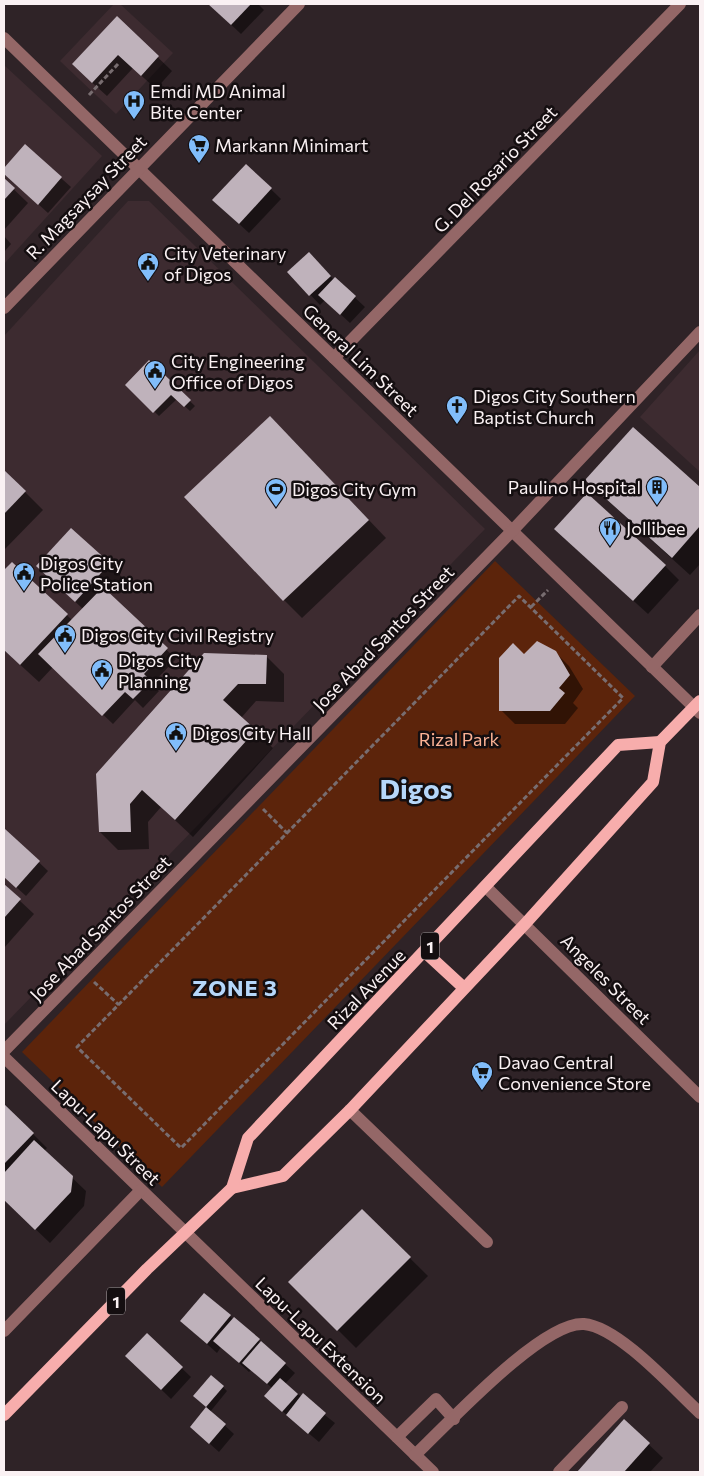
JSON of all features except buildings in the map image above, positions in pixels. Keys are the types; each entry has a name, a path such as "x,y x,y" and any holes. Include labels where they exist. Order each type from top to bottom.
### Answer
{"main road":[{"path":"660,742 698,707"},
{"name":"Rizal Avenue","path":"4,1416 184,1232 232,1188 283,1176 350,1110 525,924 653,782 660,742 618,745 248,1138 232,1188"},
{"path":"425,952 464,988"}],"street":[{"name":"R. Magsaysay Street","path":"4,308 299,4"},
{"name":"G. Del Rosario Street","path":"334,358 680,4"},
{"name":"General Lim Street","path":"4,38 652,666 698,707"},
{"name":"Jose Abad Santos Street","path":"4,1051 512,531 700,332"},
{"path":"652,666 700,615"},
{"name":"Angeles Street","path":"486,887 700,1097"},
{"name":"Lapu-Lapu Street","path":"4,1057 184,1232"},
{"path":"350,1110 487,1242"},
{"path":"4,1331 142,1190"},
{"name":"Lapu-Lapu Extension","path":"184,1232 433,1472"},
{"path":"415,1455 454,1420 474,1396 538,1343 554,1332 568,1326 584,1324 601,1330 622,1342 700,1413"},
{"path":"397,1437 436,1399 454,1420"},
{"path":"559,1472 622,1407"}],"path":[{"path":"76,108 118,64"},
{"path":"531,607 560,577"},
{"path":"519,596 531,607 623,698 181,1148 78,1047 519,596"},
{"path":"260,806 287,833"},
{"path":"82,971 119,1005"}],"shaded area":[{"path":"114,4 120,4 173,53 116,114 60,61"},
{"path":"4,65 102,156 4,264"},
{"path":"128,201 149,201 485,529 4,1025 4,336"},
{"path":"700,350 700,472 640,417"}],"green space":[{"name":"Rizal Park","path":"495,561 635,696 162,1187 22,1052"}],"place":[{"name":"Emdi MD Animal Bite Center","path":"134,120"},
{"name":"Markann Minimart","path":"199,164"},
{"name":"City Veterinary of Digos","path":"148,282"},
{"name":"City Engineering Office of Digos","path":"155,390"},
{"name":"Digos City Southern Baptist Church","path":"457,425"},
{"name":"Paulino Hospital","path":"657,506"},
{"name":"Digos City Gym","path":"276,508"},
{"name":"Jollibee","path":"610,547"},
{"name":"Digos City Police Station","path":"24,592"},
{"name":"Digos City Civil Registry","path":"65,654"},
{"name":"Digos City Planning","path":"102,689"},
{"name":"Digos City Hall","path":"176,752"},
{"name":"Davao Central Convenience Store","path":"482,1091"}],"district":[{"name":"Digos","path":"416,788"},
{"name":"ZONE 3","path":"235,987"}]}
